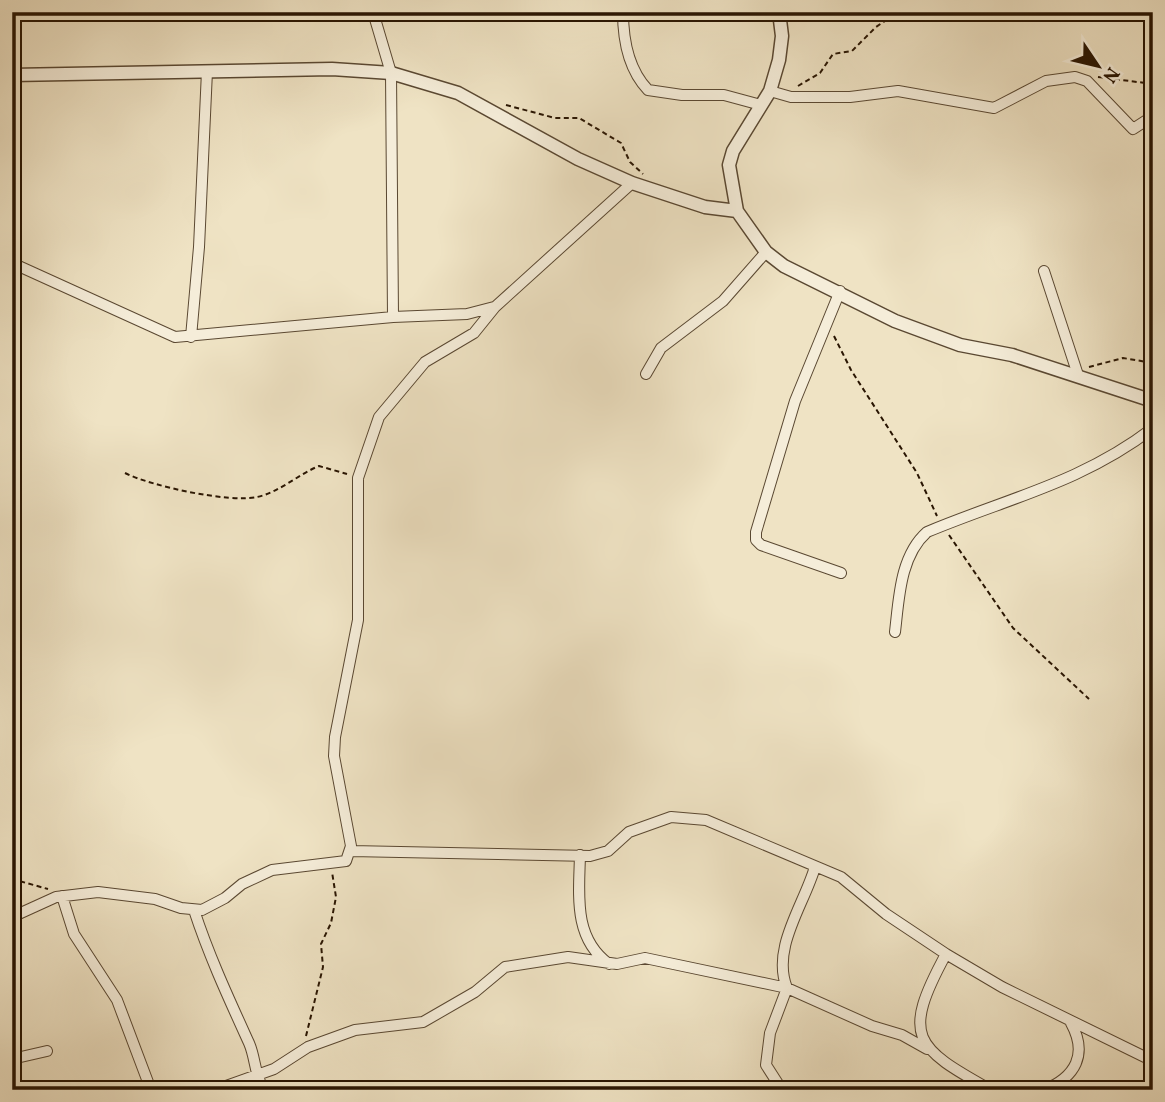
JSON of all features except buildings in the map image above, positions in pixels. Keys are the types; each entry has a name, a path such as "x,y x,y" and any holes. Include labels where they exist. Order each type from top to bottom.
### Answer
{"street":[{"path":"373,12 391,73 393,317"},
{"path":"623,12 623,39 638,76 648,90 682,95 724,95 761,105"},
{"path":"776,93 782,36 779,12"},
{"path":"12,75 332,69 391,73 443,86 578,159 632,183 705,207 737,211"},
{"path":"191,337 199,247 207,71"},
{"path":"1153,116 1133,129 1087,81 1075,77 1046,81 994,108 898,91 850,97 776,93 761,105 730,158 730,180 737,211 766,252 784,266 840,291 895,321 960,345 1012,355 1077,373 1153,401"},
{"path":"12,918 58,893 117,894 155,899 194,910 215,904 242,884 272,870 346,861 351,851 334,756 336,723 358,620 358,478 379,417 425,362 474,333 495,307 632,183"},
{"path":"646,374 661,348 723,301 766,252"},
{"path":"12,263 167,335 191,337 393,317 467,314 495,307"},
{"path":"1044,271 1077,373"},
{"path":"840,291 795,401 756,532 756,541 841,573"},
{"path":"895,632 907,561 918,540 942,525 1075,476 1107,461 1153,428"},
{"path":"351,851 580,855 608,851 629,832 665,819 684,816 706,820 850,884 886,914 946,954 1071,1022 1153,1061"},
{"path":"580,855 579,911 584,931 592,946 609,964"},
{"path":"782,1090 766,1065 770,1033 787,988 782,975 782,958 815,867"},
{"path":"58,893 74,934 117,1000 151,1090"},
{"path":"194,910 212,963 253,1055 255,1076 264,1090"},
{"path":"927,1049 919,1031 919,1018 946,954"},
{"path":"215,1090 274,1069 308,1047 355,1030 423,1022 475,992 505,967 568,957 609,964 645,958 787,988 872,1026 902,1035 991,1090"},
{"path":"1044,1090 1069,1075 1078,1063 1078,1035 1071,1022"},
{"path":"12,1059 47,1051"}],"path":[{"path":"776,93 820,73 833,54 852,51 876,27 898,12"},
{"path":"1095,76 1153,84"},
{"path":"486,107 514,105 555,118 579,118 621,143 630,162 645,176"},
{"path":"828,322 851,370 917,473 942,525 1013,628 1088,699"},
{"path":"1077,373 1123,358 1153,363"},
{"path":"125,473 171,488 240,498 262,495 319,466 358,478"},
{"path":"308,1047 306,1035 323,967 321,944 331,923 336,897 331,864"},
{"path":"12,879 58,893"}]}
